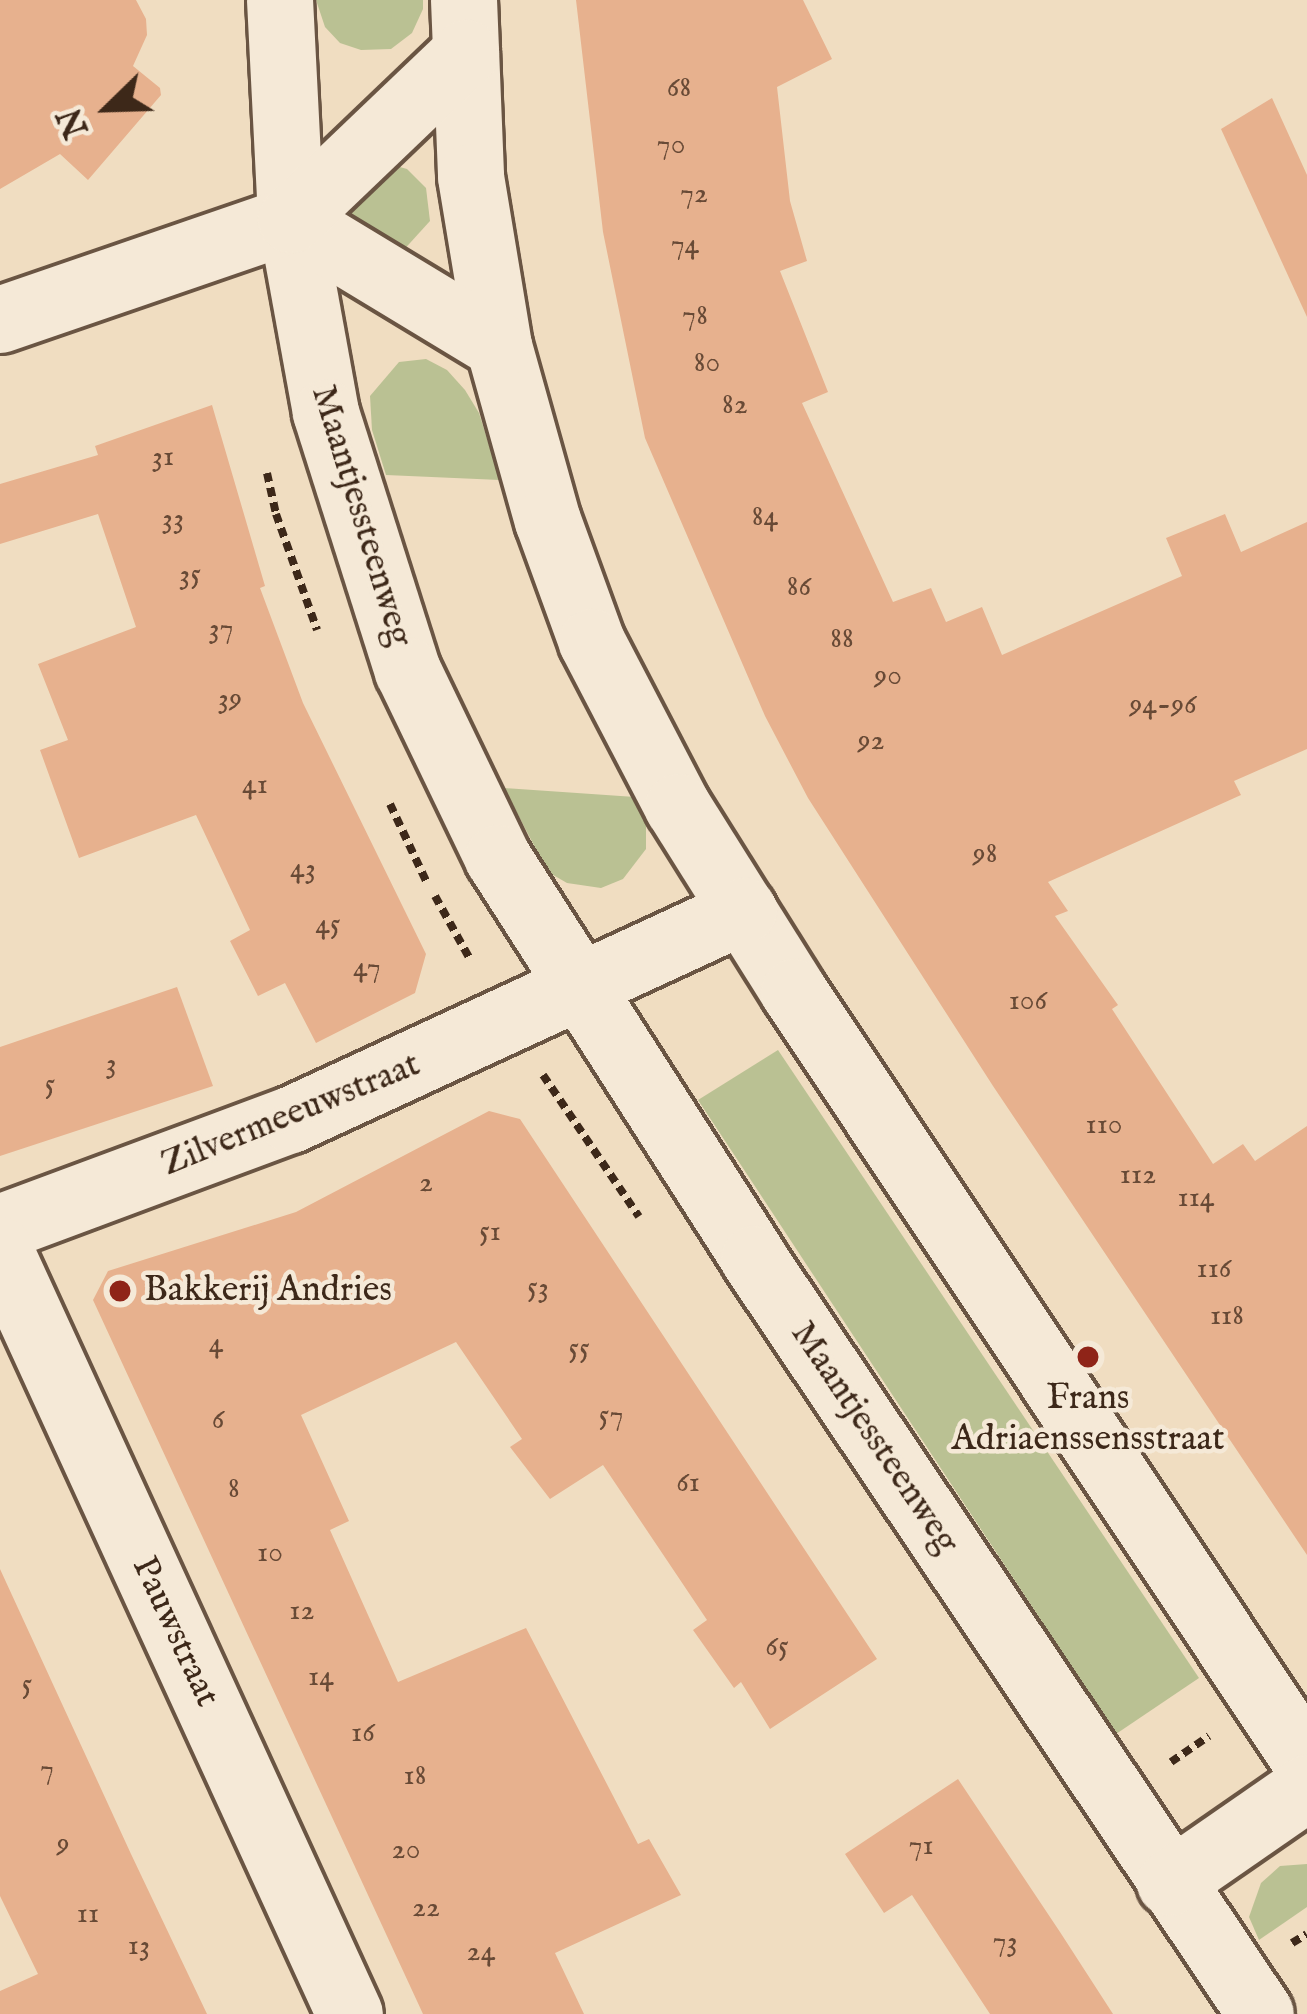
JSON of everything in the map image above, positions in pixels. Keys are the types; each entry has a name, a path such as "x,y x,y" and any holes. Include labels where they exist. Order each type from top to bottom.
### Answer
{"street":[{"name":"Maantjessteenweg","path":"280,0 291,220 326,413 408,671 498,858 579,992 1261,2014"},
{"path":"0,320 291,220 465,27"},
{"path":"465,27 471,177 500,346 548,521 592,642 678,807 1307,1763"},
{"path":"291,220 500,346"},
{"path":"579,992 745,911"},
{"name":"Zilvermeeuwstraat","path":"0,1228 291,1120 579,992"},
{"name":"Pauwstraat","path":"0,1250 350,2014"},
{"path":"1170,1883 1307,1788"}],"green space":[{"path":"316,0 423,0 423,9 412,33 391,49 361,50 340,43 325,27"},
{"path":"382,162 407,169 426,188 430,221 400,254 356,236 348,202"},
{"path":"426,359 447,370 465,390 479,413 500,480 386,475 372,430 370,396 399,362"},
{"path":"504,788 635,797 646,825 646,849 623,879 601,888 567,883 548,872"},
{"path":"778,1050 1199,1678 1116,1734 698,1100"},
{"path":"1307,1864 1307,1907 1259,1940 1249,1917 1261,1883 1280,1866"}],"building":[{"path":"0,0 136,0 146,19 147,35 133,66 160,88 161,95 88,180 60,154 0,189"},
{"path":"576,0 803,0 832,59 777,87 790,201 807,261 780,271 828,392 802,403 893,602 931,588 946,622 982,607 1002,655 1182,576 1166,538 1225,514 1241,552 1307,522 1307,749 1234,781 1241,795 1048,882 1068,911 1055,916 1118,1005 1112,1009 1213,1164 1243,1144 1255,1161 1307,1126 1307,1555 993,1086 808,798 765,716 645,438 603,232"},
{"path":"1272,98 1307,175 1307,317 1221,129"},
{"path":"212,405 265,586 260,588 303,703 426,954 415,993 316,1043 285,983 258,996 230,941 250,930 196,815 79,858 40,750 68,740 38,664 136,627 98,514 0,544 0,484 98,455 95,446"},
{"path":"177,987 213,1086 0,1156 0,1047"},
{"path":"489,1111 520,1119 877,1659 770,1729 741,1682 734,1688 693,1630 707,1620 603,1465 550,1499 510,1447 522,1439 456,1342 301,1415 349,1521 330,1530 398,1682 526,1628 638,1844 649,1839 681,1895 555,1953 584,2014 423,2014 93,1300 108,1271 296,1212"},
{"path":"0,1569 207,2014 0,2014 0,1991 38,1974 0,1896"},
{"path":"958,1779 1113,2014 990,2014 912,1895 884,1913 845,1854"}],"place":[{"name":"Bakkerij Andries","path":"120,1291"},
{"name":"Frans Adriaenssensstraat","path":"1088,1357"}]}
